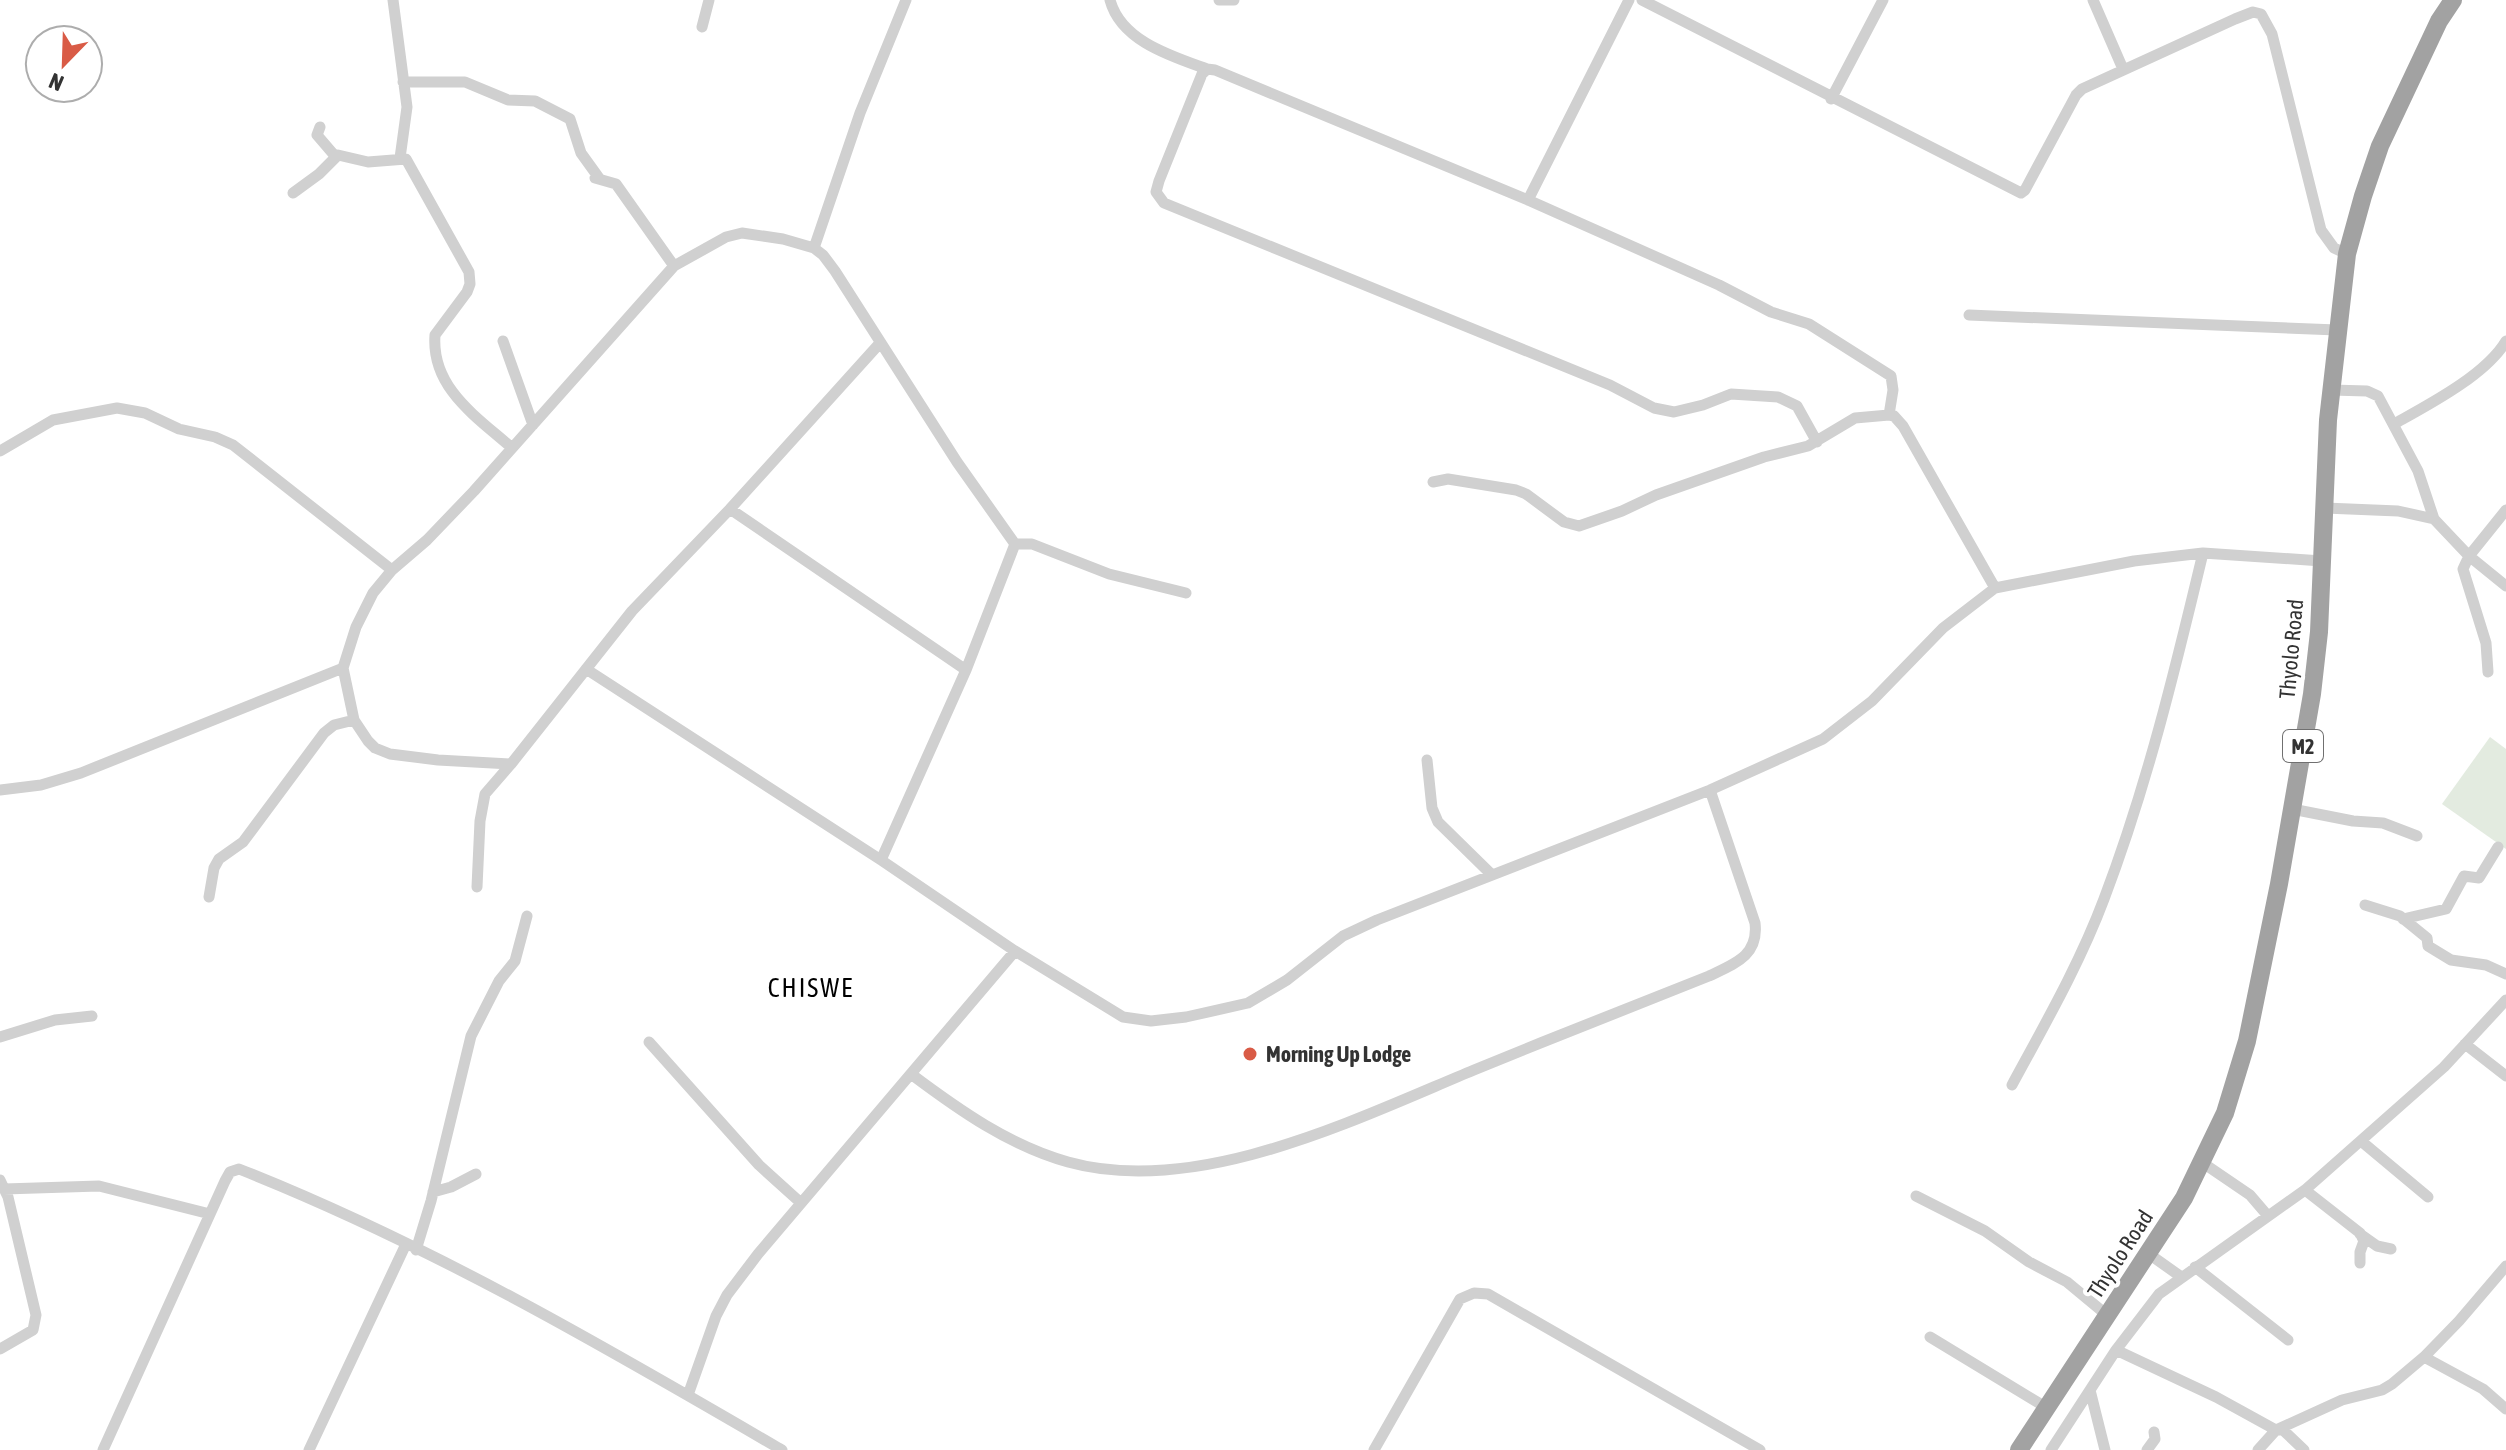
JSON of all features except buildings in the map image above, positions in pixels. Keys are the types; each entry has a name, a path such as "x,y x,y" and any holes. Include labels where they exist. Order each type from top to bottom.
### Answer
{"highway":[{"name":"Thyolo Road","path":"2019,1450 2184,1198 2225,1113 2247,1041 2312,694 2319,632 2331,390 2347,254 2380,146 2439,21 2453,0"}],"street":[{"path":"393,0 407,107 400,158"},
{"path":"702,27 709,0"},
{"path":"814,248 860,113 906,0"},
{"path":"1110,0 1114,17 1131,34 1171,56 1215,70 1528,200 1719,285 1771,312 1809,324 1891,376 1893,390 1889,415"},
{"path":"1219,0 1234,0"},
{"path":"1528,200 1629,0"},
{"path":"1642,0 1831,99 2021,193 2082,89 2235,19 2253,12 2261,14 2272,34 2321,230 2334,248 2347,254"},
{"path":"1831,99 1883,0"},
{"path":"2093,0 2123,69"},
{"path":"1207,69 1202,74 1159,181 1156,192 1164,203 1610,385 1654,408 1674,412 1731,394 1778,397 1797,406 1817,442"},
{"path":"403,82 465,82 508,100 535,101 570,119 581,153 595,178 616,184 674,266"},
{"path":"320,127 317,135 335,156 368,162 400,158 412,165 469,272 467,292 435,335 437,365 444,383 461,403 512,448"},
{"path":"293,193 319,174 335,156"},
{"path":"511,764 438,760 381,752 368,741 354,720 343,668 364,609 392,570 427,540 674,266 726,237 742,233 783,239 814,248 823,255 957,462 1015,544"},
{"path":"1969,315 2337,330"},
{"path":"503,341 533,425"},
{"path":"2394,424 2458,386 2500,350 2506,341"},
{"path":"477,887 480,821 485,794 632,611 730,509 880,343"},
{"path":"2331,390 2374,392 2418,471 2434,519 2469,556 2506,586"},
{"path":"0,451 53,420 107,408 137,410 179,429 224,439 392,570"},
{"path":"1433,482 1448,479 1516,490 1564,522 1579,526 1656,495 1817,442 1855,418 1889,415 1903,426 1995,588"},
{"path":"2325,508 2398,511 2434,519"},
{"path":"730,509 966,670"},
{"path":"2488,672 2486,643 2464,574 2465,563 2506,510"},
{"path":"1015,544 1032,544 1109,574 1186,593"},
{"path":"881,860 966,670 1015,544"},
{"path":"586,669 881,860 1015,951 1123,1017 1151,1021 1186,1017 1248,1003 1287,980 1343,936 1377,920 1710,790 1807,747 1831,733 1872,701 1943,628 1995,588 2120,563 2203,553 2322,561"},
{"path":"2012,1085 2090,931 2141,796 2163,720 2203,553"},
{"path":"0,790 41,785 81,773 343,668"},
{"path":"209,897 214,868 219,859 243,842 324,733 334,725 354,720"},
{"path":"1427,760 1432,808 1438,822 1491,874"},
{"path":"911,1074 981,1123 1071,1163 1118,1169 1157,1169 1223,1162 1258,1154 1424,1091 1745,959 1754,942 1755,923 1710,790"},
{"path":"2292,809 2353,821 2383,823 2417,836"},
{"path":"2403,919 2446,909 2464,876 2479,878 2498,847"},
{"path":"2365,905 2403,919 2427,938 2428,946 2451,960 2486,965 2506,974"},
{"path":"309,1450 411,1247 433,1192 471,1036 499,981 515,961 527,916"},
{"path":"688,1395 716,1316 727,1295 1015,951"},
{"path":"2051,1450 2149,1305 2180,1276 2305,1190 2444,1067 2506,1000"},
{"path":"0,1037 55,1020 92,1016"},
{"path":"649,1042 759,1165 801,1203"},
{"path":"2465,1044 2506,1076"},
{"path":"2361,1141 2428,1197"},
{"path":"2203,1163 2250,1195 2268,1216"},
{"path":"103,1450 230,1172 239,1169 411,1247 544,1314 782,1450"},
{"path":"433,1192 476,1174"},
{"path":"0,1349 33,1330 36,1315 2,1184 99,1186 210,1214"},
{"path":"2305,1190 2377,1246 2391,1249"},
{"path":"1916,1196 1985,1231 2029,1262 2067,1282 2108,1316"},
{"path":"2360,1233 2364,1241 2360,1263"},
{"path":"2149,1254 2180,1276"},
{"path":"2258,1450 2276,1430 2342,1400 2382,1390 2424,1357 2506,1266"},
{"path":"2195,1267 2288,1340"},
{"path":"1374,1450 1460,1299 1474,1293 1488,1294 1760,1450"},
{"path":"1930,1337 2047,1408"},
{"path":"2116,1350 2155,1371 2216,1397 2276,1430 2283,1430 2304,1450"},
{"path":"2424,1357 2483,1389 2506,1409"},
{"path":"2090,1390 2105,1450"},
{"path":"2147,1450 2155,1439 2154,1432"}],"shaded area":[{"path":"2490,737 2506,749 2506,849 2442,804"}],"place":[{"name":"Morning Up Lodge","path":"1250,1054"}],"district":[{"name":"CHISWE","path":"811,988"}]}
